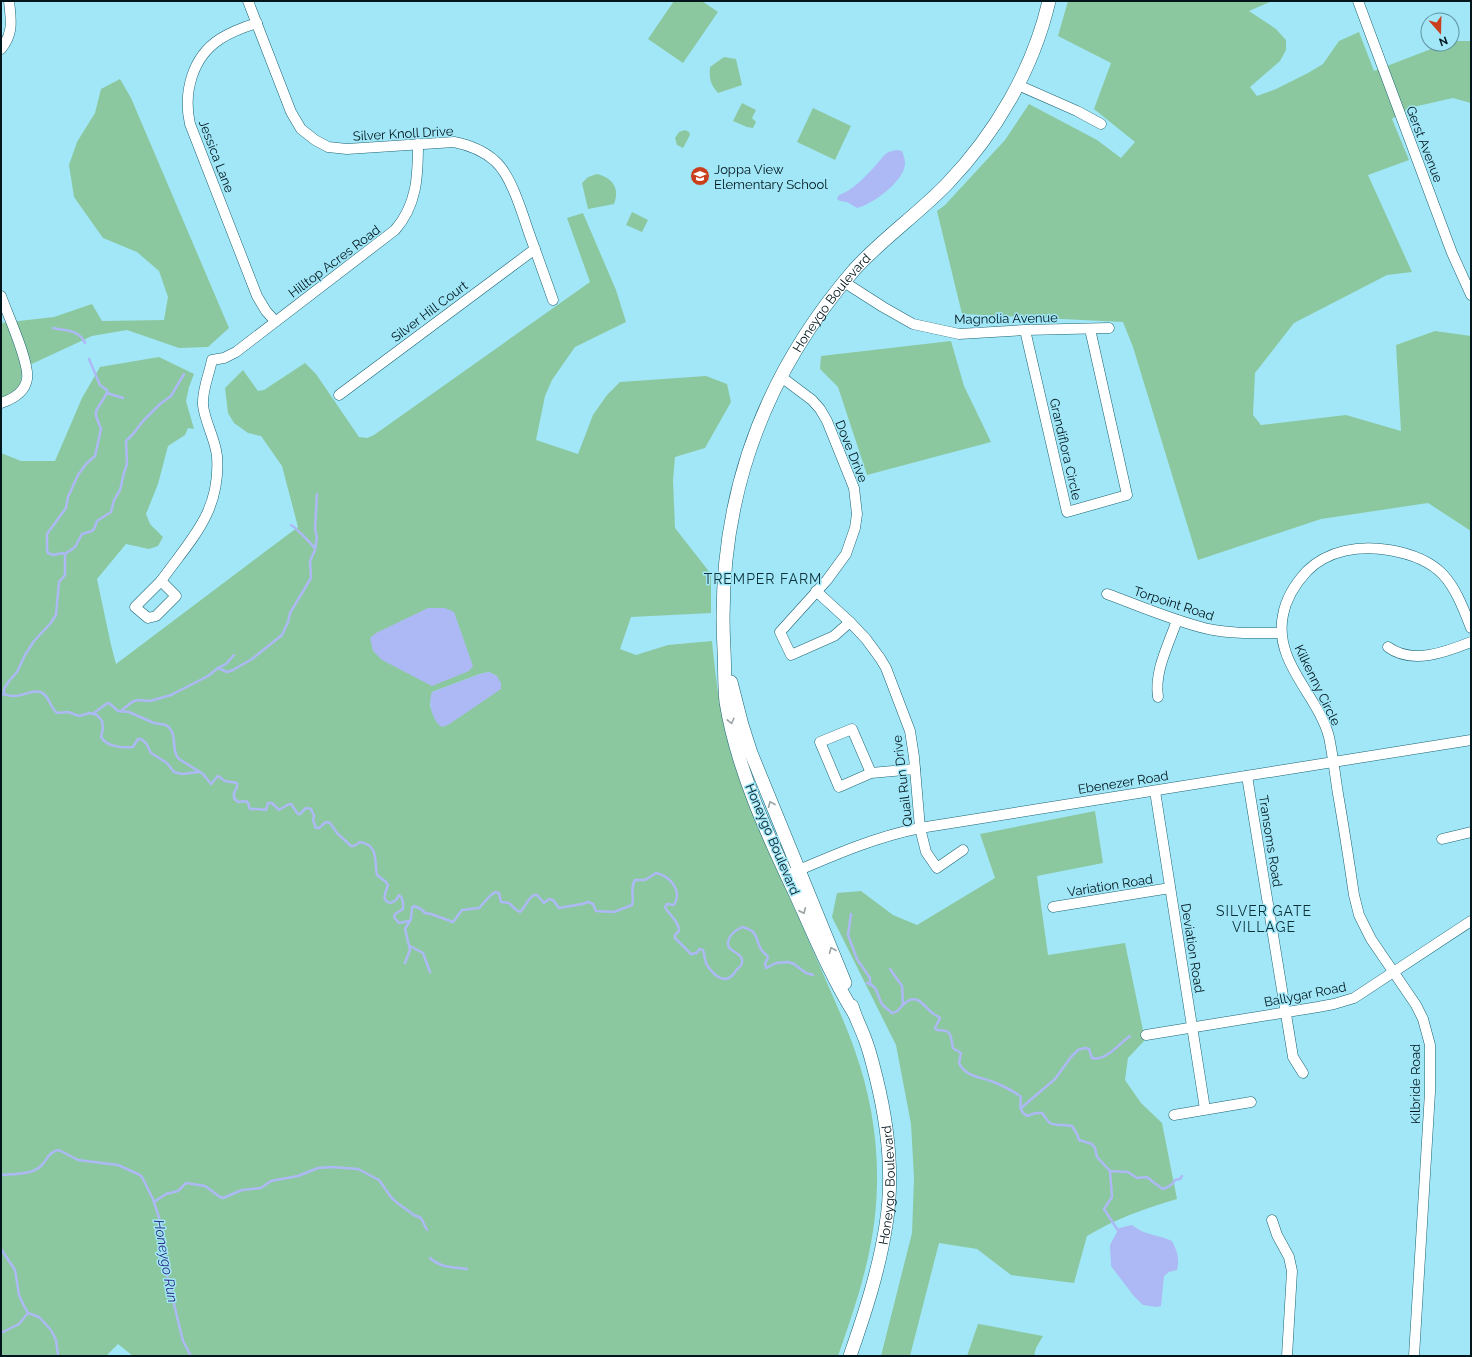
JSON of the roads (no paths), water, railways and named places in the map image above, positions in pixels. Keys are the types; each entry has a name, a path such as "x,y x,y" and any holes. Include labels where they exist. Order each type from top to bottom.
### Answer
{"main road":[{"name":"Honeygo Boulevard","path":"850,1356 865,1313 880,1256 886,1224 889,1198 888,1136 872,1059 866,1041 854,1013 840,990 787,875 741,762 726,700 724,675 724,588 730,522 743,469 752,442 780,376 816,318 844,282 864,259 946,185 970,158 993,128 1018,85 1030,58 1048,1"},
{"name":"Honeygo Boulevard","path":"725,655 750,753 847,986 854,1013"}],"street":[{"path":"1,49 5,44 11,30 9,1"},
{"name":"Silver Knoll Drive","path":"248,1 291,112 301,129 320,144 335,148 364,148 454,142 466,144 478,149 496,162 503,170 518,201 553,300"},
{"name":"Gerst Avenue","path":"1358,1 1452,252 1471,295"},
{"name":"Jessica Lane","path":"257,23 227,35 219,40 203,56 190,81 188,113 190,124 257,296 275,321"},
{"path":"1018,85 1077,111 1101,124"},
{"name":"Hilltop Acres Road","path":"161,581 202,524 215,492 217,454 203,404 204,388 212,360 230,356 387,237 401,223 413,201 417,183 418,144"},
{"name":"Silver Hill Court","path":"339,395 534,249"},
{"name":"Magnolia Avenue","path":"844,282 913,324 959,334 1025,330 1109,328"},
{"path":"1,296 23,354 28,376 26,384 21,391 12,398 1,402"},
{"name":"Grandiflora Circle","path":"1025,330 1067,512 1127,495 1090,329"},
{"name":"Dove Drive","path":"780,376 812,400 820,409 827,421 854,488 857,514 851,543 839,565 828,580 816,591 780,632 791,655 834,636 850,622"},
{"name":"Kilkenny Circle","path":"1333,762 1329,739 1323,720 1290,663 1281,633 1284,608 1292,589 1311,567 1330,556 1344,551 1362,549 1388,550 1415,556 1430,563 1442,574 1455,591 1471,628"},
{"name":"Quail Run Drive","path":"816,591 850,622 873,647 886,668 910,732 914,757 920,828 926,852 936,868 963,850"},
{"name":"Torpoint Road","path":"1107,594 1176,620 1209,629 1232,632 1281,633"},
{"path":"1158,697 1157,688 1159,673 1176,620"},
{"path":"1388,647 1399,654 1407,656 1446,651 1471,642"},
{"path":"871,773 852,729 820,742 839,787 871,773 914,769"},
{"name":"Ebenezer Road","path":"787,875 875,839 920,828 1471,740"},
{"name":"Kilbride Road","path":"1333,762 1354,895 1359,916 1371,939 1416,1005 1423,1019 1430,1045 1430,1085 1414,1356"},
{"name":"Transoms Road","path":"1247,776 1293,1057 1303,1073"},
{"name":"Deviation Road","path":"1155,791 1205,1109"},
{"path":"1442,839 1471,832"},
{"name":"Variation Road","path":"1053,907 1170,888"},
{"name":"Ballygar Road","path":"1146,1035 1346,1001 1368,990 1471,921"},
{"path":"1174,1115 1251,1102"},
{"path":"1272,1220 1277,1235 1289,1257 1292,1271 1287,1356"}],"water":[{"path":"897,150 902,151 905,160 904,170 900,177 887,191 864,206 857,208 847,202 837,199 839,195 854,187 863,179 884,155"},
{"path":"428,608 445,608 454,612 473,666 469,671 432,686 382,660 373,651 370,638 376,633"},
{"path":"489,672 497,676 501,683 501,689 448,725 442,727 433,716 430,701 432,692"},
{"path":"1132,1225 1147,1233 1172,1241 1177,1251 1177,1270 1169,1272 1164,1276 1161,1306 1156,1307 1143,1305 1133,1295 1111,1266 1110,1245 1119,1228"}],"waterway":[{"path":"53,328 75,333 79,335 85,343"},
{"path":"89,359 100,385 107,390 107,393"},
{"path":"107,393 96,411 96,416 101,429 95,456 86,464 78,475 68,497 66,508 47,534 47,550 48,553 53,555 65,554 75,547 82,534 92,531 97,521 111,512 114,500 120,490 127,464 126,441 143,421 160,404 171,396 184,374"},
{"path":"107,393 123,398"},
{"path":"218,668 227,672 233,670 252,659 282,635 290,613 311,578 310,561 315,550 317,538 315,529 317,494"},
{"path":"291,525 304,536 315,549"},
{"path":"4,694 4,689 17,672 34,641 50,624 56,615 59,582 65,575 65,554"},
{"path":"121,711 137,700 150,701 171,695 208,676 226,664 234,655"},
{"name":"Honeygo Run","path":"1,694 17,696 33,692 41,692 46,696 57,713 68,712 79,716 90,713 97,715 102,721 103,728 101,737 107,743 120,747 133,747 138,739 141,739 146,743 151,753 167,763 174,772 182,774 199,772"},
{"name":"Honeygo Run","path":"94,713 109,703 118,711 129,712 154,723 166,725 172,733 176,755 179,759 203,774 211,784 218,776 225,781 237,783 234,798 238,802 246,801 250,809 266,810 268,803 272,803 279,810 291,804 298,814 306,808 311,809 316,828 319,828 326,822 330,823 337,833 351,846 354,846 360,842 370,846 374,854 377,875 388,885 385,896 386,900 391,903 396,900 399,895 401,897 403,909 395,914 394,917 399,923 409,921"},
{"name":"Honeygo Run","path":"405,963 410,950 405,929 411,919 412,908 414,906 421,909 425,913 453,922 462,910 479,908 495,892 499,893 501,902 509,903 520,912 534,895 537,895 544,903 549,899 553,900 559,908 588,902 593,904 596,911 614,912 632,905 632,887 635,880 645,880 656,873 666,877 674,885 676,890 677,895 674,905 667,904 665,907 679,927 679,931 675,935 675,938 691,954 697,953 699,949 703,950 707,965 713,973 720,978 724,979 732,976 742,963 740,956 728,946 731,935 742,927 752,931 755,934 760,948 768,957 765,964 766,968 776,963 788,962 794,964 806,973 813,975"},
{"path":"851,914 848,935 857,959 870,978 870,984"},
{"path":"410,946 423,953 430,972"},
{"path":"890,969 902,986 903,1004"},
{"name":"Honeygo Run","path":"867,983 874,987 882,1004 892,1013 897,1011 912,999 921,1002 931,1012 940,1018 935,1028 937,1030 946,1031 950,1034 953,1048 961,1053 959,1063 966,1072 996,1083 1021,1097 1021,1110 1027,1116 1042,1113 1047,1121 1052,1124 1072,1126 1079,1140 1092,1144 1095,1148 1097,1157 1110,1171 1112,1197 1104,1209 1119,1232"},
{"path":"1021,1108 1055,1079 1078,1050 1085,1048 1089,1049 1092,1058 1102,1057 1107,1055 1130,1036"},
{"name":"Honeygo Run","path":"1,1175 22,1174 33,1171 41,1166 50,1154 59,1150 78,1160 118,1165 140,1175 153,1199 162,1227 164,1263 183,1341 191,1356"},
{"path":"154,1202 166,1194 178,1191 186,1183 205,1186 223,1198 242,1190 261,1188 271,1181 298,1176 318,1168 332,1167 358,1169 379,1180 396,1202 414,1215 421,1218 427,1230"},
{"path":"1110,1171 1128,1172 1137,1178 1147,1177 1163,1189 1170,1186 1175,1180 1180,1179 1182,1176"},
{"path":"1,1249 15,1270 19,1295 28,1313 39,1317 51,1330"},
{"path":"430,1258 438,1264 467,1269"},
{"path":"1,1333 19,1324 28,1313"},
{"path":"52,1332 56,1340 58,1356"}],"place":[{"name":"Joppa View Elementary School","path":"700,176"}],"district":[{"name":"TREMPER FARM","path":"763,579"},
{"name":"SILVER GATE VILLAGE","path":"1264,920"}]}
